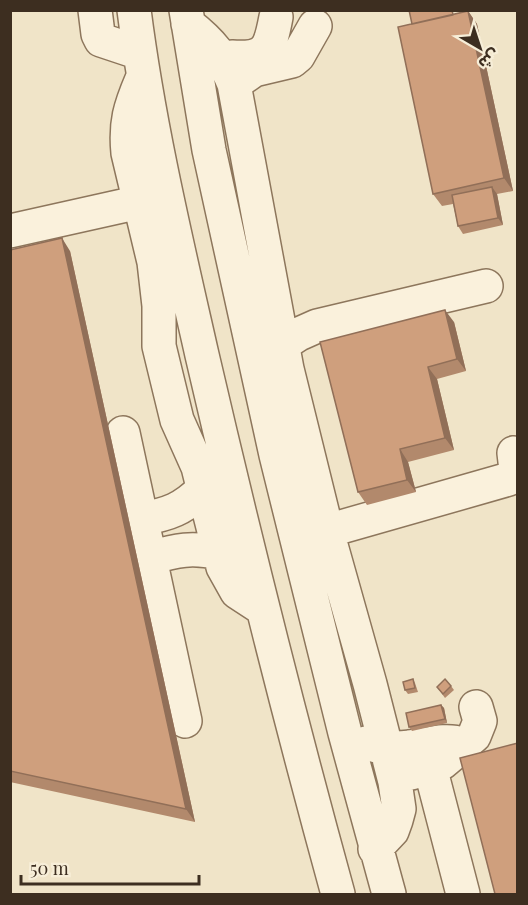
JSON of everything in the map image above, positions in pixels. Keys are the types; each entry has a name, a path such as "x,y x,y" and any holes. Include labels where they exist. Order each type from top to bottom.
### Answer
{"street":[{"path":"95,10 101,40 141,65"},
{"path":"134,10 141,65 160,170 228,467 290,720 338,894"},
{"path":"275,14 281,26 298,32 307,31 318,18"},
{"path":"228,70 254,70 266,59 272,41 275,14"},
{"path":"187,17 228,70 282,345 327,531 395,783 399,809 396,820 392,831 375,849"},
{"path":"187,17 209,150 271,431 342,721 389,894"},
{"path":"266,59 292,61 298,56 318,18"},
{"path":"141,65 130,105 126,136 158,284 159,346 162,366 177,420 198,467 219,554 230,581 237,592 263,609"},
{"path":"10,231 140,202"},
{"path":"274,305 293,311 313,310 484,281 317,326 282,345"},
{"path":"123,433 185,721"},
{"path":"327,531 509,479 516,470 514,453"},
{"path":"142,519 176,511 202,490"},
{"path":"150,558 185,549 202,549 219,554"},
{"path":"395,783 450,758 462,744 474,736 480,721 476,707"},
{"path":"290,720 342,721"},
{"path":"342,721 357,740 385,748 448,741 462,744"},
{"path":"430,767 463,894"}],"building":[{"path":"409,10 452,10 453,15 412,24"},
{"path":"468,11 504,178 433,194 398,27"},
{"path":"492,187 498,218 458,226 452,195"},
{"path":"62,238 186,809 10,771 10,250"},
{"path":"445,310 457,359 428,367 445,438 400,449 407,480 358,492 320,342"},
{"path":"413,679 415,688 405,690 403,682"},
{"path":"445,679 451,686 443,694 437,687"},
{"path":"441,705 445,719 409,727 406,713"},
{"path":"518,743 518,894 495,894 460,758"}]}
